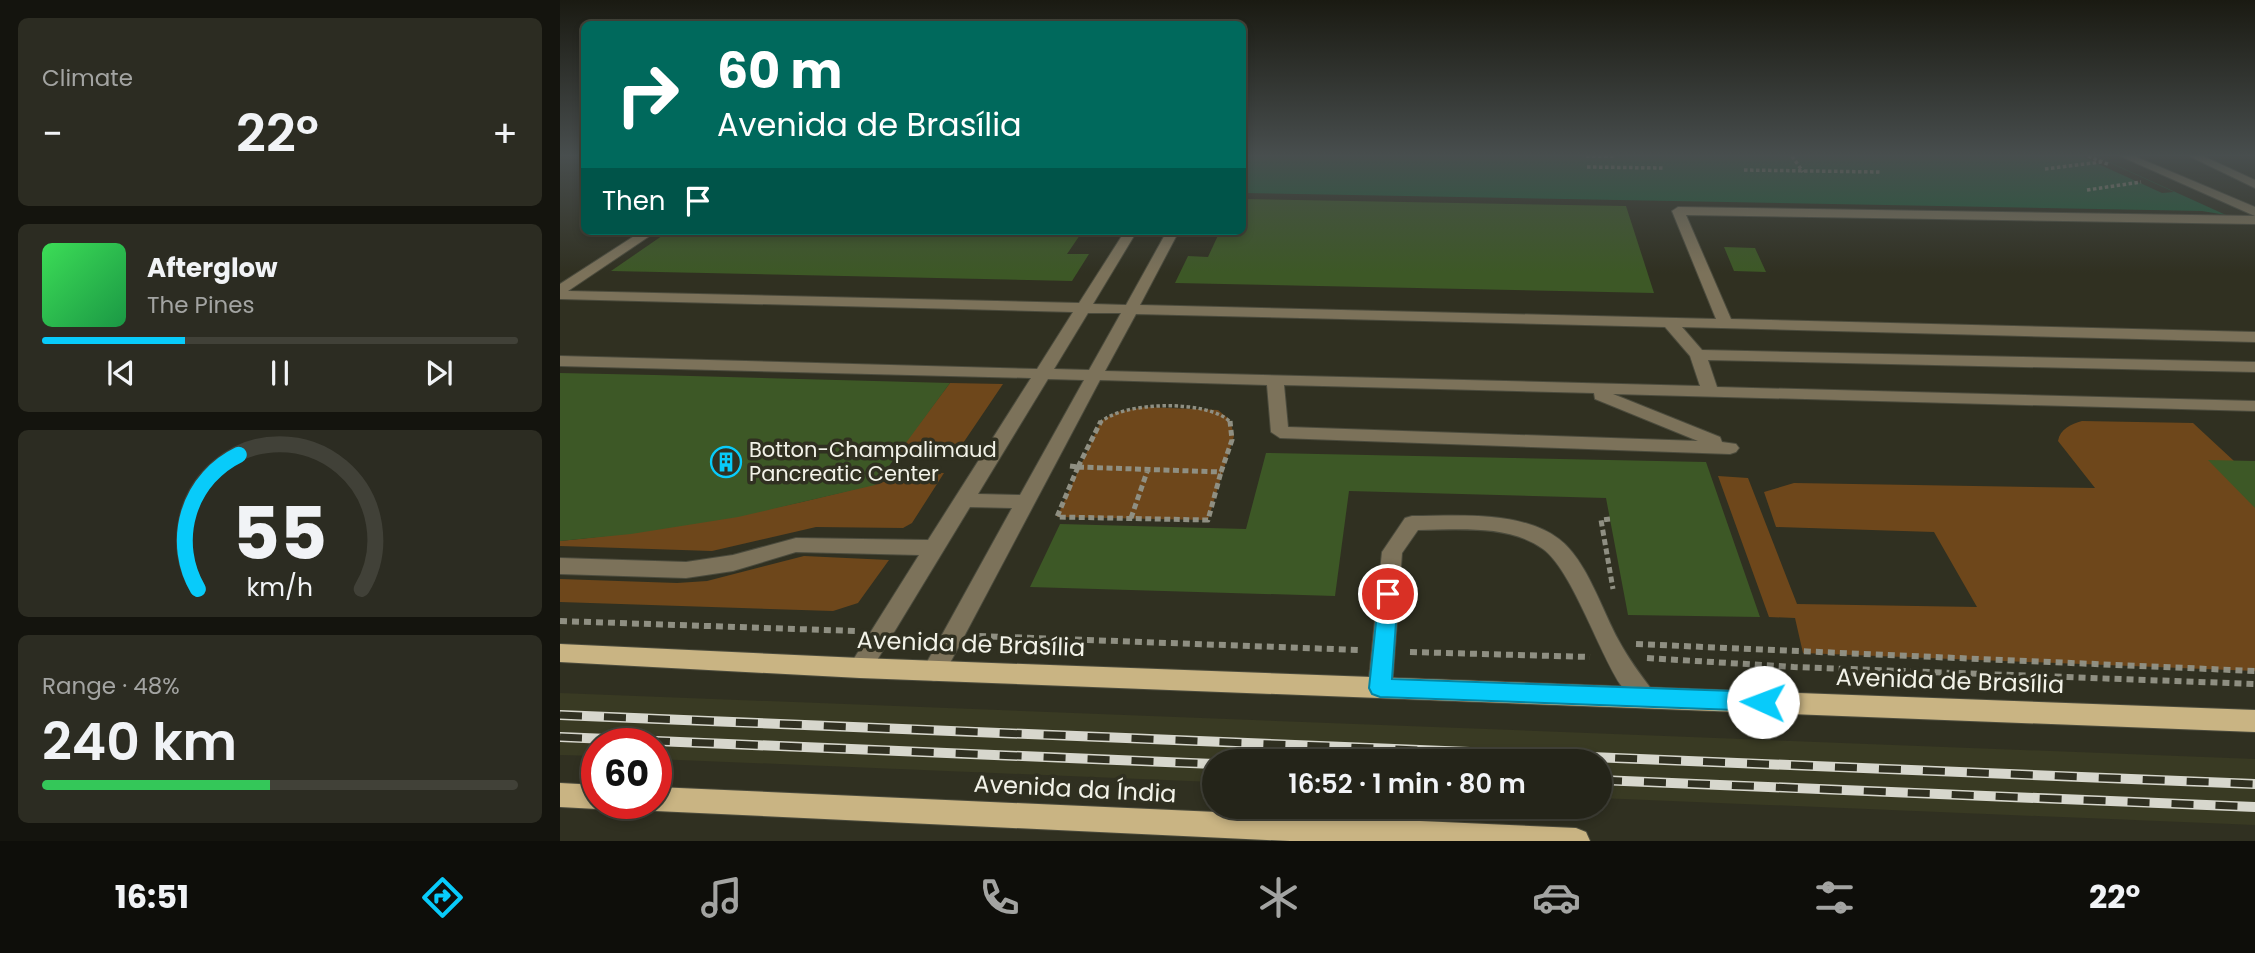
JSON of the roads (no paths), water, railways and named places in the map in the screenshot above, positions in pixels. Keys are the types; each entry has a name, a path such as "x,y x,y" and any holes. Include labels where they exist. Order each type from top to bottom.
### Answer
{"main road":[{"name":"Avenida de Brasília","path":"560,653 934,671 2255,721"},
{"path":"560,795 581,796"},
{"name":"Avenida da Índia","path":"672,800 1576,841"}],"lane":[{"path":"2216,195 2255,212"},
{"path":"1726,326 1678,211 2255,220"},
{"path":"560,293 645,235"},
{"path":"860,668 1129,235"},
{"path":"934,671 1171,235"},
{"path":"560,293 1726,326 2255,337"},
{"path":"1671,324 1698,355 1710,392"},
{"path":"1698,355 2255,367"},
{"path":"560,360 1095,377 2255,406"},
{"path":"1275,381 1280,432 1730,448 1676,427 1633,406 1585,389"},
{"path":"964,500 1025,502"},
{"path":"1380,688 1392,552 1412,523 1463,523 1511,527 1553,545 1574,576 1615,657 1643,697"},
{"path":"560,566 686,570 733,563 796,545 933,548"}],"railway":[{"path":"560,715 2255,784"},
{"path":"560,737 1202,764"},
{"path":"1612,780 2255,807"}],"place":[{"name":"Botton-Champalimaud Pancreatic Center","path":"726,462"}]}
